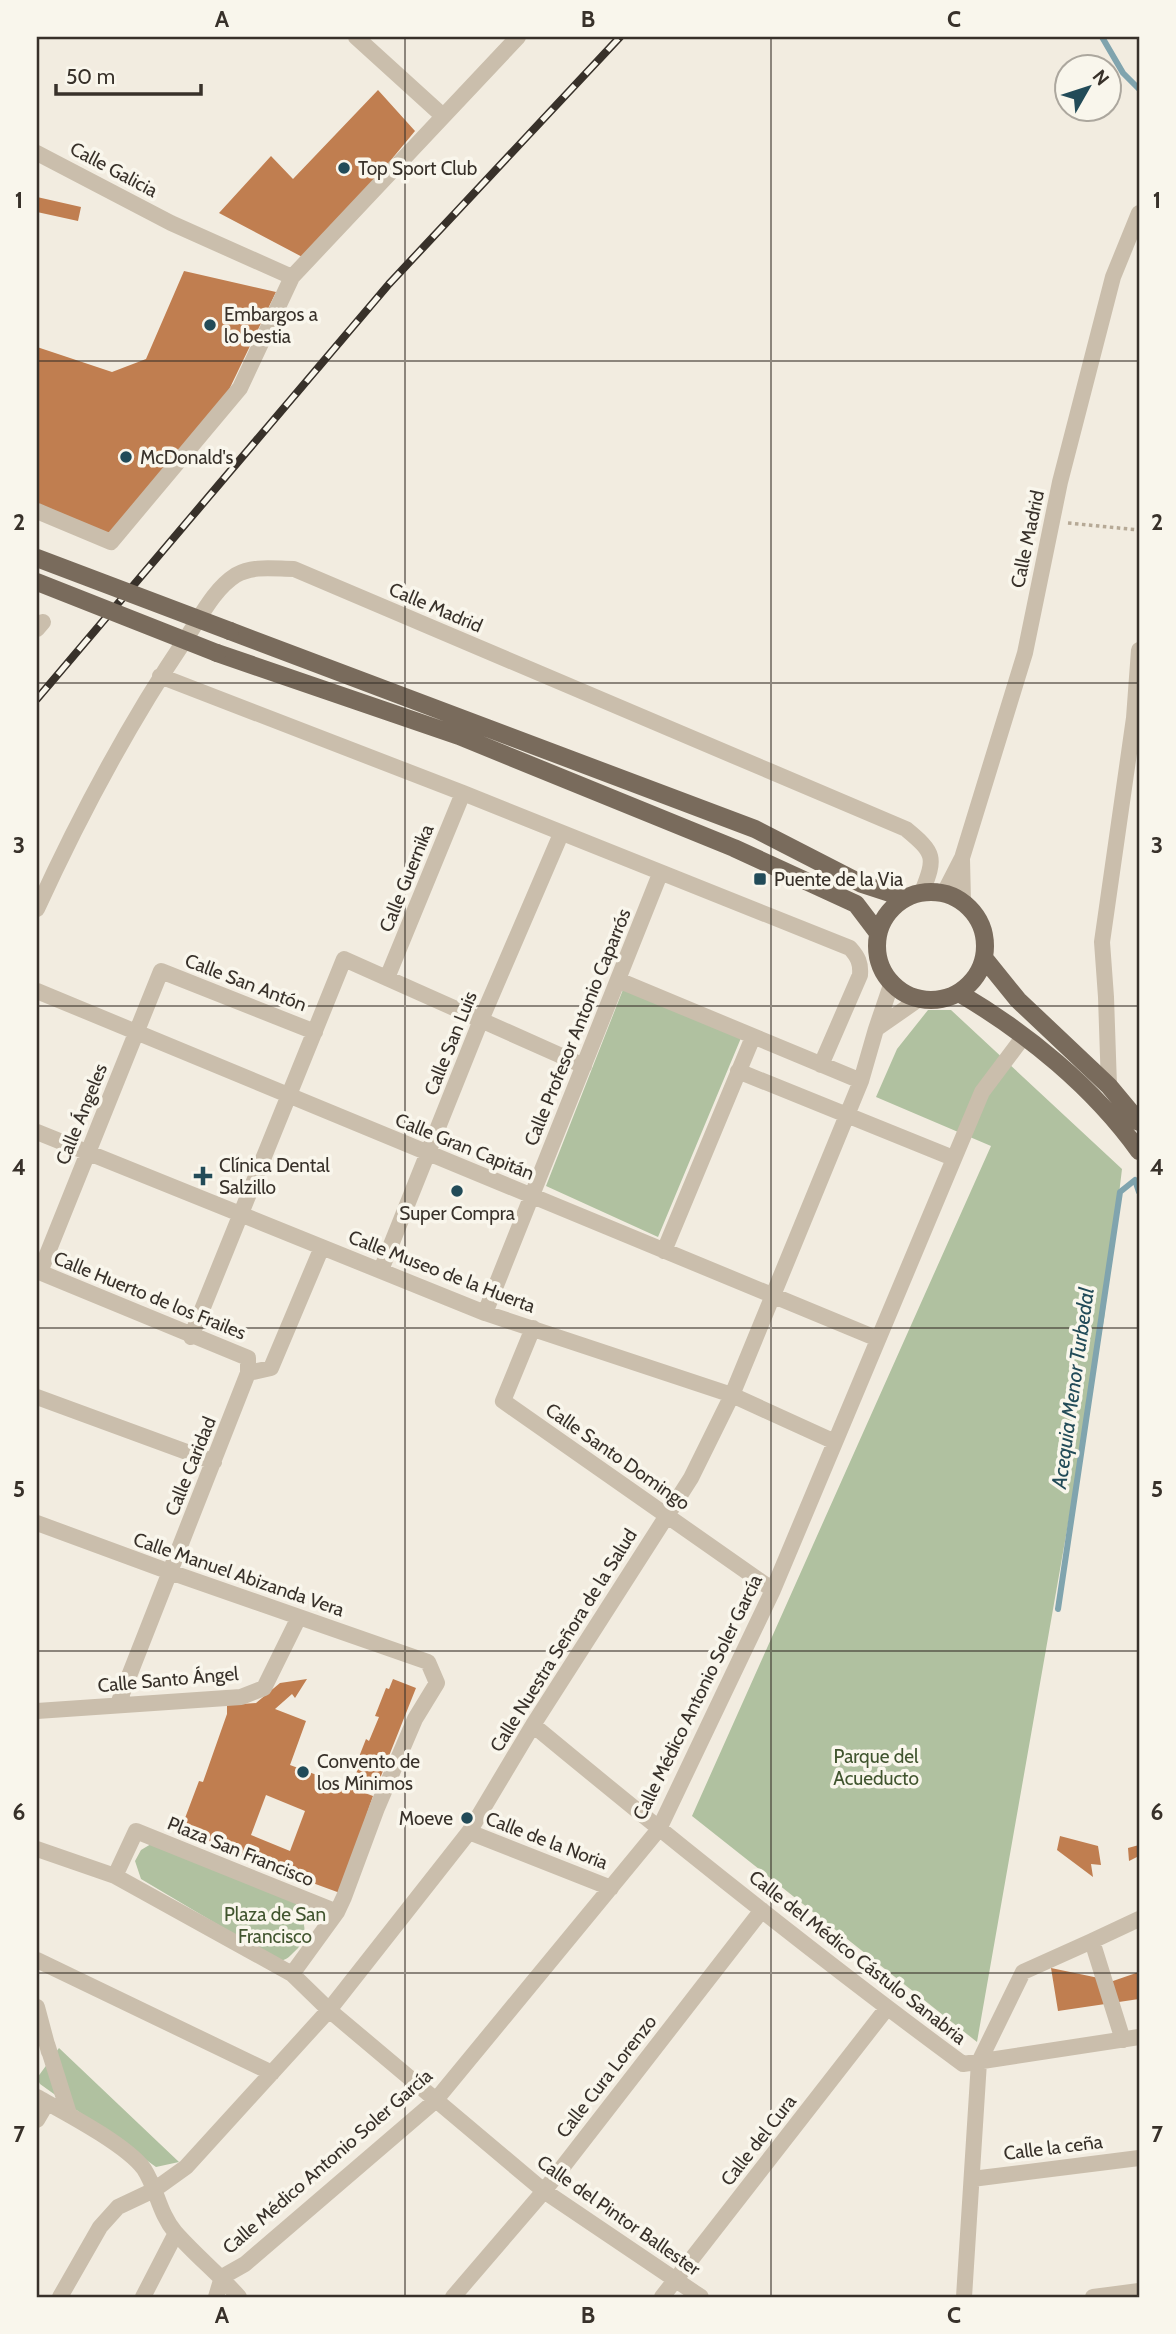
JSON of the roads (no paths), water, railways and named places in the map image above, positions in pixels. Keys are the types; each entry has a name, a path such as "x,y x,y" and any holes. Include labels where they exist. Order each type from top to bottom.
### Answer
{"main road":[{"path":"37,558 755,829 862,884 905,898"},
{"path":"37,582 216,653 459,736 733,848 856,904 878,933"},
{"path":"922,892 944,893 963,902 977,917 985,937 984,958 976,977 959,993 941,999 919,999 900,990 885,975 877,955 878,933 887,914 905,898 922,892"},
{"path":"984,958 1018,1000 1109,1086 1139,1122"},
{"path":"959,993 1003,1019 1060,1066 1102,1107 1139,1151"}],"street":[{"path":"356,37 443,116"},
{"path":"37,511 111,542 240,388 292,277 518,37"},
{"name":"Calle Galicia","path":"37,152 171,223 292,277"},
{"name":"Calle Madrid","path":"944,893 962,858 1025,653 1052,521 1112,277 1137,227"},
{"name":"Calle Madrid","path":"37,909 76,823 160,676 218,592 237,575 256,568 294,569 906,829 928,847 932,868 922,892"},
{"path":"1109,1086 1101,943 1134,718 1139,650"},
{"path":"160,676 463,793 850,948 861,965 860,975 821,1065"},
{"name":"Calle Guernika","path":"387,978 463,793"},
{"name":"Calle San Luis","path":"381,1270 481,1020 561,834"},
{"name":"Calle Madrid","path":"962,858 963,902"},
{"name":"Calle Profesor Antonio Caparrós","path":"485,1312 660,874"},
{"path":"191,1337 344,959 584,1066"},
{"name":"Calle San Antón","path":"161,971 315,1031"},
{"name":"Calle Ángeles","path":"39,1272 161,971"},
{"path":"618,980 861,1081"},
{"name":"Calle Nuestra Señora de la Salud","path":"60,2297 100,2227 118,2207 154,2190 186,2167 329,2010 468,1832 691,1478 732,1395 861,1081 892,982"},
{"name":"Calle Gran Capitán","path":"37,991 878,1339"},
{"path":"876,1029 919,999"},
{"name":"Calle Médico Antonio Soler García","path":"222,2277 245,2264 435,2101 659,1829 773,1590 982,1092 1024,1036"},
{"path":"664,1251 753,1037"},
{"path":"738,1071 953,1158"},
{"name":"Calle Museo de la Huerta","path":"37,1132 485,1312 732,1395 835,1442"},
{"path":"248,1366 271,1368 322,1247"},
{"name":"Calle Huerto de los Frailes","path":"39,1272 191,1337 248,1366"},
{"name":"Calle Santo Domingo","path":"533,1328 503,1401 773,1590"},
{"name":"Calle Caridad","path":"118,1704 214,1462 248,1366"},
{"path":"37,1397 214,1462"},
{"name":"Calle Manuel Abizanda Vera","path":"37,1523 428,1662 437,1683 415,1719 337,1912"},
{"name":"Calle Santo Ángel","path":"37,1711 241,1697 264,1688 299,1617"},
{"name":"Calle del Médico Cástulo Sanabria","path":"533,1725 659,1829 887,2008 962,2064 979,2062 964,2297"},
{"name":"Plaza San Francisco","path":"115,1876 136,1831 337,1912"},
{"name":"Calle de la Noria","path":"468,1832 611,1888"},
{"path":"37,1849 115,1876 292,1974 337,1912"},
{"name":"Calle Cura Lorenzo","path":"453,2297 544,2191 762,1910"},
{"path":"979,2062 1023,1972 1139,1919"},
{"path":"979,2062 1131,2038 1091,1941"},
{"path":"37,1960 272,2073"},
{"name":"Calle del Pintor Ballester","path":"292,1974 329,2010 544,2191 701,2297"},
{"path":"37,2007 69,2113"},
{"name":"Calle del Cura","path":"662,2297 887,2008"},
{"path":"37,2119 42,2100 69,2113 132,2157 143,2169 154,2190 163,2218 239,2297"},
{"name":"Calle la ceña","path":"972,2179 1139,2158"},
{"path":"143,2297 176,2234"},
{"path":"216,2297 222,2277"},
{"path":"1093,2297 1139,2291"}],"waterway":[{"path":"1102,37 1123,73 1139,89"},
{"name":"Acequia Menor Turbedal","path":"1058,1609 1120,1192 1135,1180 1139,1192"}],"railway":[{"path":"37,699 389,284 620,37"}],"place":[{"name":"Top Sport Club","path":"344,168"},
{"name":"Embargos a lo bestia","path":"210,325"},
{"name":"McDonald's","path":"126,457"},
{"name":"Puente de la Via","path":"760,879"},
{"name":"Clínica Dental Salzillo","path":"203,1176"},
{"name":"Super Compra","path":"457,1191"},
{"name":"Convento de los Mínimos","path":"303,1772"},
{"name":"Moeve","path":"467,1818"}],"park label":[{"name":"Parque del Acueducto","path":"876,1767"},
{"name":"Plaza de San Francisco","path":"275,1925"}]}
